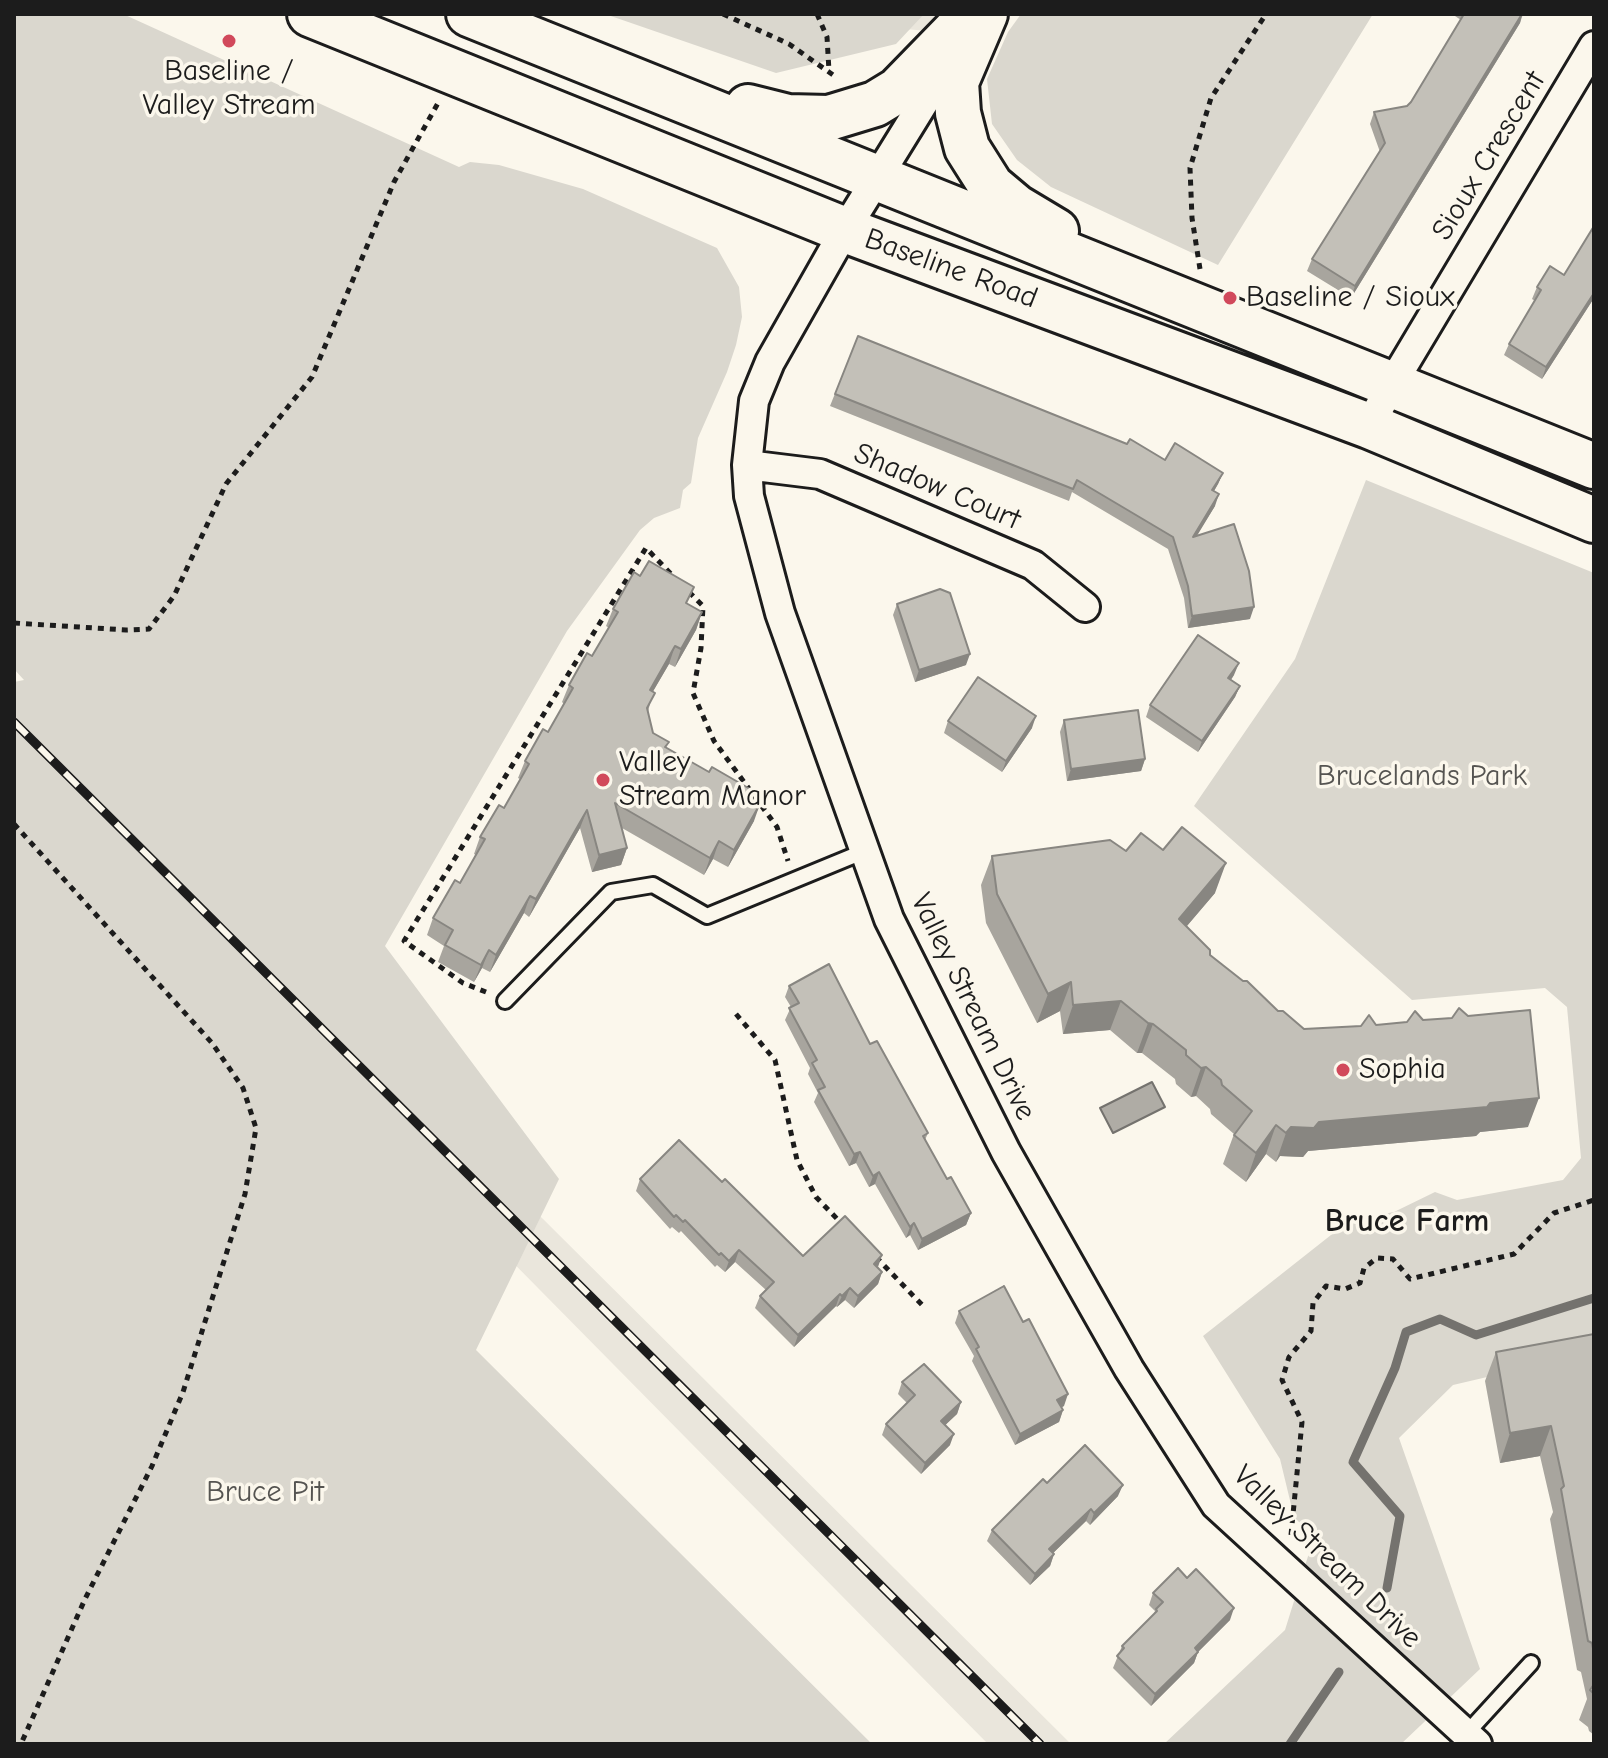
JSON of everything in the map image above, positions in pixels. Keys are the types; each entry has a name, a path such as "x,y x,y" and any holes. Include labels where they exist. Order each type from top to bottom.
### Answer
{"main road":[{"name":"Baseline Road","path":"310,14 845,230 1369,426 1594,520"},
{"name":"Baseline Road","path":"469,14 1594,466"},
{"path":"614,72 788,117 829,118 875,104 898,90 972,14"},
{"path":"982,14 956,82 958,113 967,148 976,164 991,186 1016,207 1154,291"}],"street":[{"name":"Valley Stream Drive","path":"982,14 874,179 770,362 754,401 747,465 749,496 780,613 889,919 1006,1152 1129,1369 1216,1505 1472,1739"},
{"name":"Sioux Crescent","path":"1369,426 1594,46"},
{"name":"Shadow Court","path":"747,465 820,474 1033,565 1085,607"}],"lane":[{"path":"505,1001 611,892 653,885 707,916 865,851"},
{"path":"1472,1739 1531,1663"}],"path":[{"path":"723,14 789,44 846,85"},
{"path":"817,14 827,37 829,72"},
{"path":"1200,270 1192,218 1190,168 1211,98 1266,14"},
{"path":"14,623 149,629 174,596 226,484 312,377 394,182 434,112 452,71"},
{"path":"505,1001 463,983 404,941 646,548 703,606 701,648 693,693 714,741 777,827 794,880"},
{"path":"14,824 212,1043 243,1088 256,1128 245,1194 183,1392 152,1466 85,1599 21,1744"},
{"path":"736,1014 775,1060 797,1160 816,1197 849,1230"},
{"path":"1274,1557 1292,1533 1302,1422 1282,1380 1289,1357 1311,1331 1313,1303 1326,1286 1345,1289 1360,1283 1364,1268 1377,1258 1393,1259 1410,1279 1514,1254 1554,1213 1594,1200"},
{"path":"871,1252 925,1308"}],"shaded area":[{"path":"817,14 943,14 927,31 830,22"},
{"path":"14,693 1071,1744 988,1744 14,757"},
{"path":"1152,1082 1165,1107 1113,1133 1100,1108"}],"green space":[{"name":"Bruce Pit","path":"14,14 123,14 459,167 470,162 499,165 583,189 717,248 739,287 742,317 736,345 698,438 691,483 683,490 680,508 654,518 640,530 567,631 385,946 559,1179 476,1350 872,1744 14,1744 14,682 24,680 14,669"},
{"path":"605,14 924,14 896,44 776,73"},
{"path":"1021,14 1373,14 1218,265 1051,187 1017,160 992,124 987,79 1008,32"},
{"name":"Brucelands Park","path":"1366,480 1594,573 1594,1352 1453,1385 1399,1438 1480,1669 1401,1744 1164,1744 1285,1630 1314,1537 1294,1517 1280,1459 1203,1336 1350,1220 1394,1212 1435,1192 1457,1200 1563,1180 1581,1158 1567,1007 1545,988 1412,1000 1194,806 1295,659"}],"building":[{"path":"1464,14 1522,14 1355,286 1312,259 1385,143 1374,112 1407,106 1411,102"},
{"path":"1594,226 1594,293 1546,367 1509,344 1541,290 1537,287 1550,266 1564,275"},
{"path":"858,336 1127,444 1130,439 1165,460 1175,443 1223,473 1212,490 1219,494 1193,537 1234,524 1249,571 1254,607 1192,616 1188,586 1173,537 1077,480 1073,489 835,394"},
{"name":"Valley Stream Manor","path":"649,561 694,587 686,603 702,612 681,649 675,646 650,690 655,693 647,708 653,733 669,742 665,747 709,772 712,767 750,789 746,796 760,804 734,850 719,841 710,858 615,803 627,848 599,855 587,810 536,899 530,896 496,955 489,950 481,965 445,945 453,930 433,918 455,880 460,883 485,839 480,837 499,805 504,808 529,764 525,761 543,729 548,732 573,688 569,685 587,653 592,656 618,612 613,609 634,572 640,576"},
{"path":"940,589 950,593 970,654 919,670 897,604"},
{"path":"1198,635 1239,663 1228,678 1240,686 1202,741 1150,705"},
{"path":"978,677 1036,716 1006,761 948,721"},
{"path":"1138,710 1145,759 1071,769 1064,720"},
{"path":"1182,827 1226,863 1179,919 1210,950 1210,955 1247,981 1278,1011 1283,1011 1304,1029 1361,1026 1369,1015 1376,1025 1407,1022 1415,1011 1423,1020 1452,1018 1459,1008 1468,1016 1530,1010 1539,1098 1490,1103 1487,1107 1319,1122 1314,1128 1291,1127 1286,1133 1276,1125 1256,1153 1234,1135 1252,1111 1222,1085 1221,1080 1206,1067 1201,1068 1186,1055 1186,1050 1153,1024 1121,1001 1073,1005 1071,982 1048,994 997,894 992,856 1110,840 1126,851 1141,833 1163,850"},
{"path":"829,964 870,1044 877,1041 928,1133 923,1136 971,1213 922,1239 914,1223 910,1227 879,1172 873,1176 860,1152 854,1154 818,1090 825,1087 812,1063 817,1060 789,1008 799,1003 789,986"},
{"path":"679,1140 722,1182 725,1179 803,1256 845,1216 882,1255 874,1264 882,1272 858,1296 850,1288 842,1296 840,1294 798,1335 760,1296 774,1282 739,1250 729,1261 721,1253 719,1255 685,1220 683,1222 676,1215 674,1217 640,1179"},
{"path":"1004,1286 1023,1322 1029,1319 1068,1394 1057,1400 1063,1410 1020,1434 959,1311"},
{"path":"1594,1334 1594,1654 1592,1643 1588,1641 1561,1489 1564,1486 1551,1426 1510,1433 1496,1352"},
{"path":"924,1364 961,1402 941,1421 954,1434 925,1463 886,1424 915,1395 902,1382"},
{"path":"1085,1445 1123,1485 1094,1513 1091,1509 1049,1549 1054,1554 1035,1574 992,1530 1043,1479 1047,1483"},
{"path":"1178,1568 1187,1578 1196,1569 1234,1608 1195,1648 1198,1652 1155,1694 1117,1656 1124,1648 1122,1646 1157,1611 1163,1602 1153,1593"}],"waterway":[{"path":"1387,1588 1400,1516 1353,1462 1395,1368 1406,1332 1440,1319 1476,1335 1594,1298"},
{"path":"1290,1744 1339,1672"}],"railway":[{"path":"14,722 1040,1744"}],"place":[{"name":"Baseline / Valley Stream","path":"229,41"},
{"name":"Baseline / Sioux","path":"1230,298"},
{"name":"Valley Stream Manor","path":"603,780"},
{"name":"Sophia","path":"1343,1070"}],"district":[{"name":"Bruce Farm","path":"1407,1222"}]}
